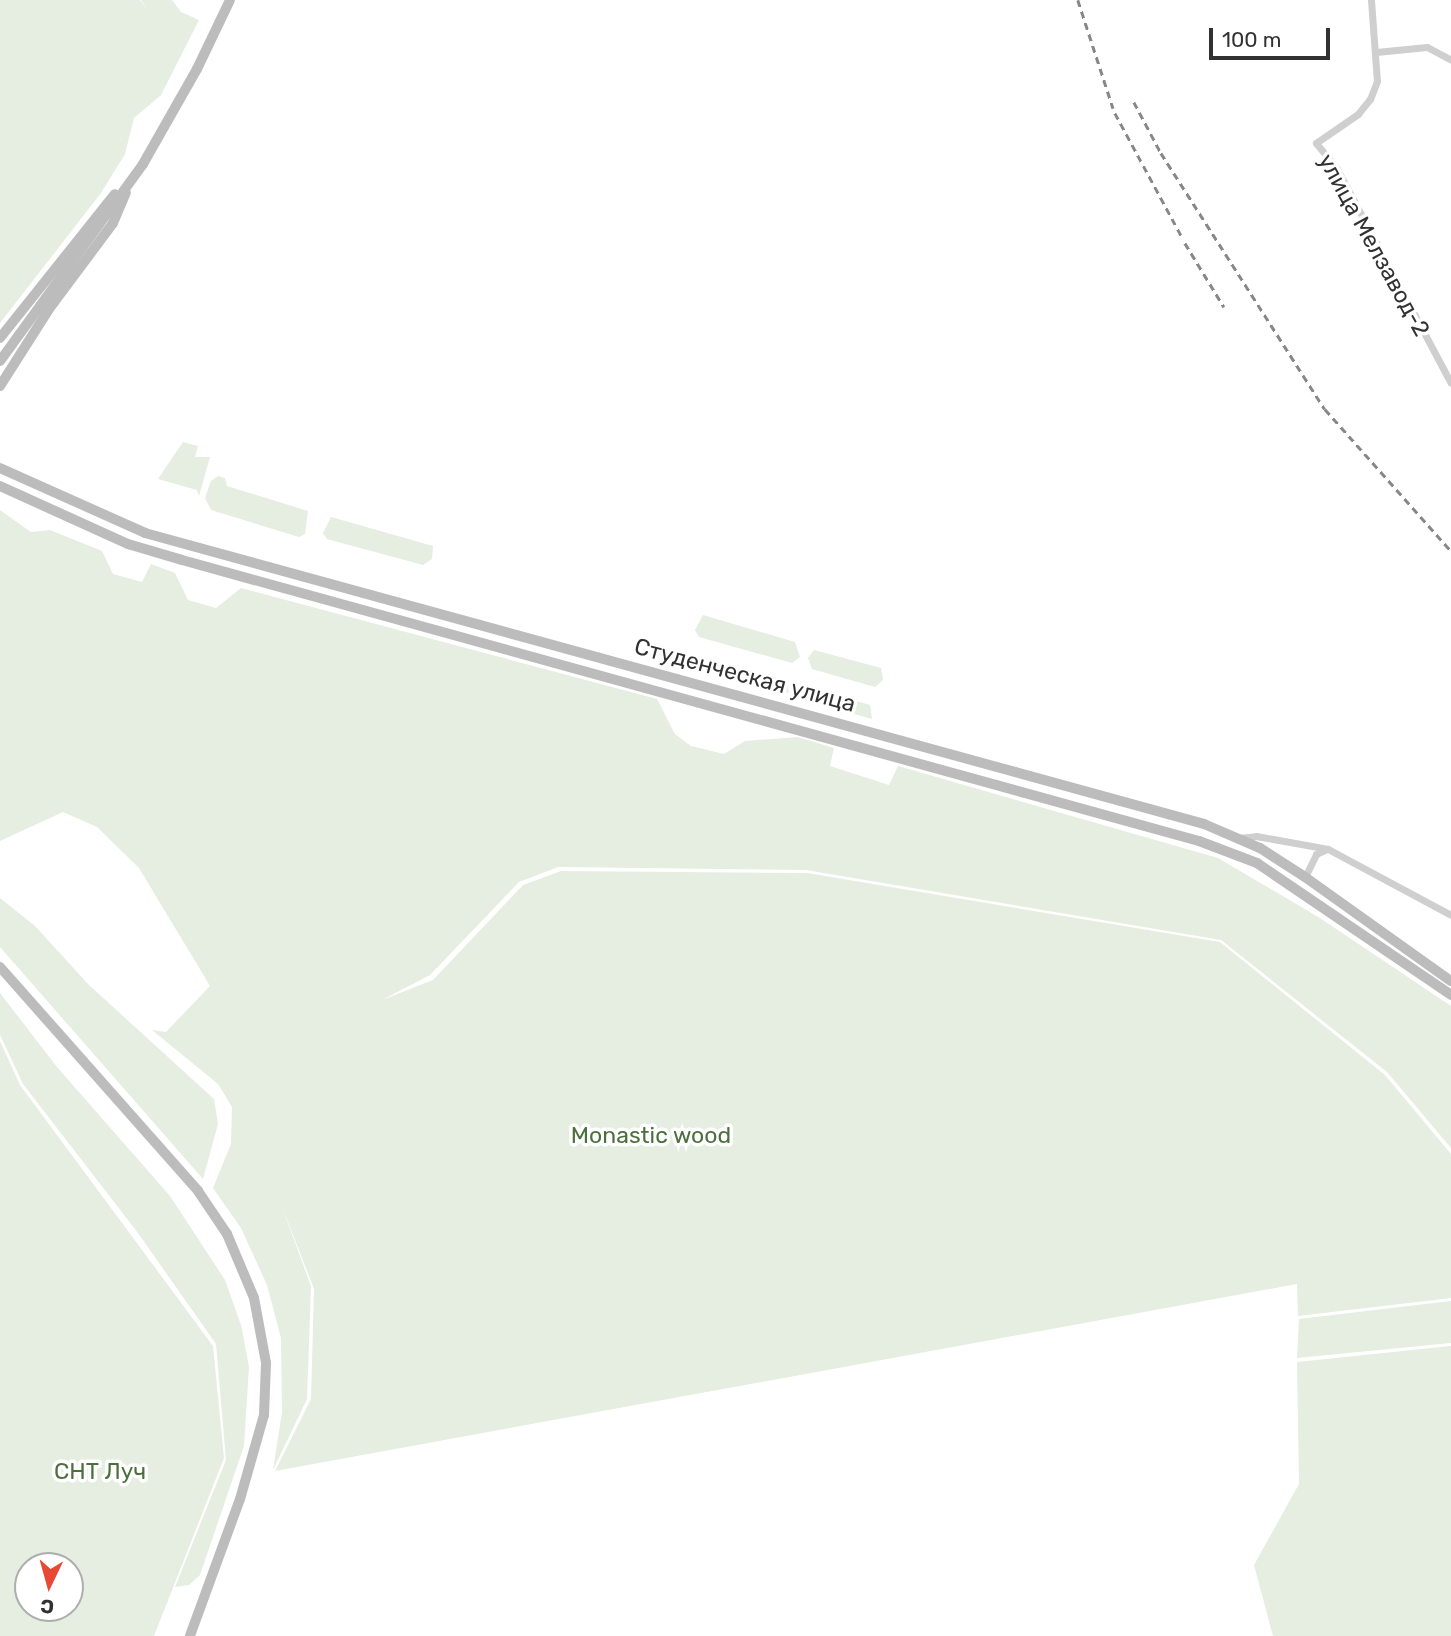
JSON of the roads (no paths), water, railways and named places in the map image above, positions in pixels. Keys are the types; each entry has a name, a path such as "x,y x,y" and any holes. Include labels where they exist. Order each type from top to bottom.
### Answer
{"main road":[{"path":"0,361 169,122 230,0"},
{"path":"0,338 97,210 133,176"},
{"path":"0,388 7,374 113,223 133,176"},
{"name":"Студенческая улица","path":"0,465 93,512 145,533 875,730 1204,824 1237,838 1305,877 1451,981"},
{"name":"Студенческая улица","path":"3,489 86,527 181,560 1199,841 1258,863 1451,995"},
{"path":"86,527 93,512"},
{"path":"0,967 198,1191 227,1234 254,1298 266,1363 264,1415 240,1499 191,1636"}],"street":[{"path":"1371,0 1376,52 1427,47 1451,60"},
{"name":"улица Мелзавод-2","path":"1376,52 1377,81 1370,99 1358,114 1316,143 1337,169 1451,383"},
{"path":"1237,838 1256,836 1328,849 1451,915"},
{"path":"1305,877 1316,854 1328,849"}],"railway":[{"path":"1078,0 1113,108"},
{"path":"1134,102 1161,153 1325,409 1451,551"},
{"path":"1115,113 1181,235"},
{"path":"1185,243 1224,307"}],"park label":[{"name":"Monastic wood","path":"651,1135"},
{"name":"СНТ Луч","path":"100,1471"}]}
